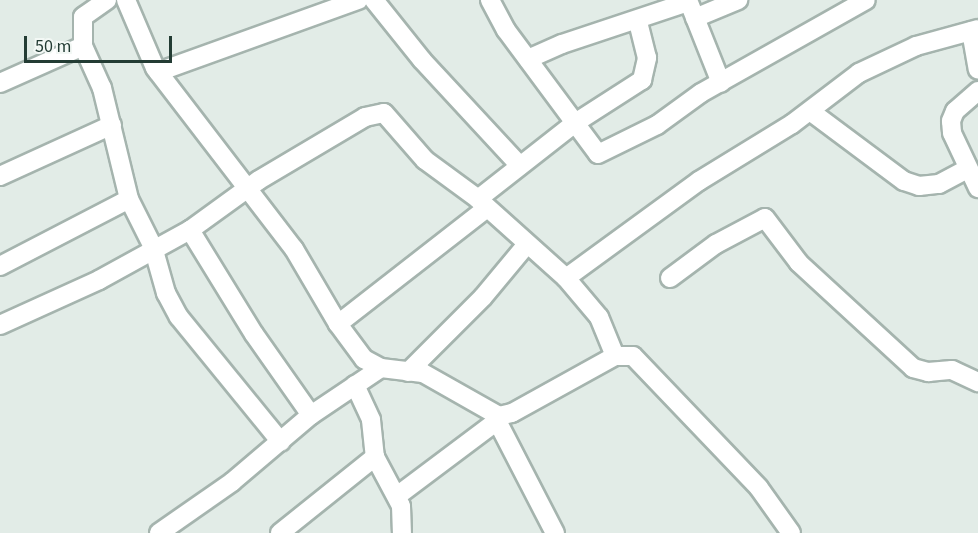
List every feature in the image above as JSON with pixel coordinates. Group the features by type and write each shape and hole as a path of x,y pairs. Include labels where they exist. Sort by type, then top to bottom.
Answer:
{"street":[{"path":"107,0 83,17 83,45 112,125 129,199 153,248 174,309 280,442"},
{"path":"126,0 147,56 294,249 338,324 364,359 381,368 428,375 496,418 555,533"},
{"path":"158,72 358,0"},
{"path":"374,0 422,60 520,166"},
{"path":"490,0 498,18 595,153 601,153 657,125 721,83 866,0"},
{"path":"528,59 561,44 638,21 691,7 738,0"},
{"path":"691,7 721,83"},
{"path":"338,324 482,204 520,166 575,123 642,80 647,58 638,21"},
{"path":"566,278 699,181 810,111 860,73 898,53 975,30 978,69"},
{"path":"0,83 83,45"},
{"path":"978,91 955,111 951,121 967,169 978,188"},
{"path":"810,111 904,181 919,186 939,184 967,169"},
{"path":"0,325 99,280 153,248 190,230 248,188 364,117 380,112 388,115 425,160 482,204 566,278 599,317 615,356"},
{"path":"0,176 112,125"},
{"path":"0,266 129,199"},
{"path":"670,278 716,244 765,218 799,263 913,368 928,372 952,370 978,382"},
{"path":"190,230 254,334 311,415"},
{"path":"408,372 483,297 527,244"},
{"path":"397,496 496,418 512,412 615,356 633,356 642,361 759,488 791,533"},
{"path":"159,533 232,482 311,415 381,368"},
{"path":"355,385 371,420 375,457 397,496 403,514 402,532"},
{"path":"280,533 375,457"}]}
